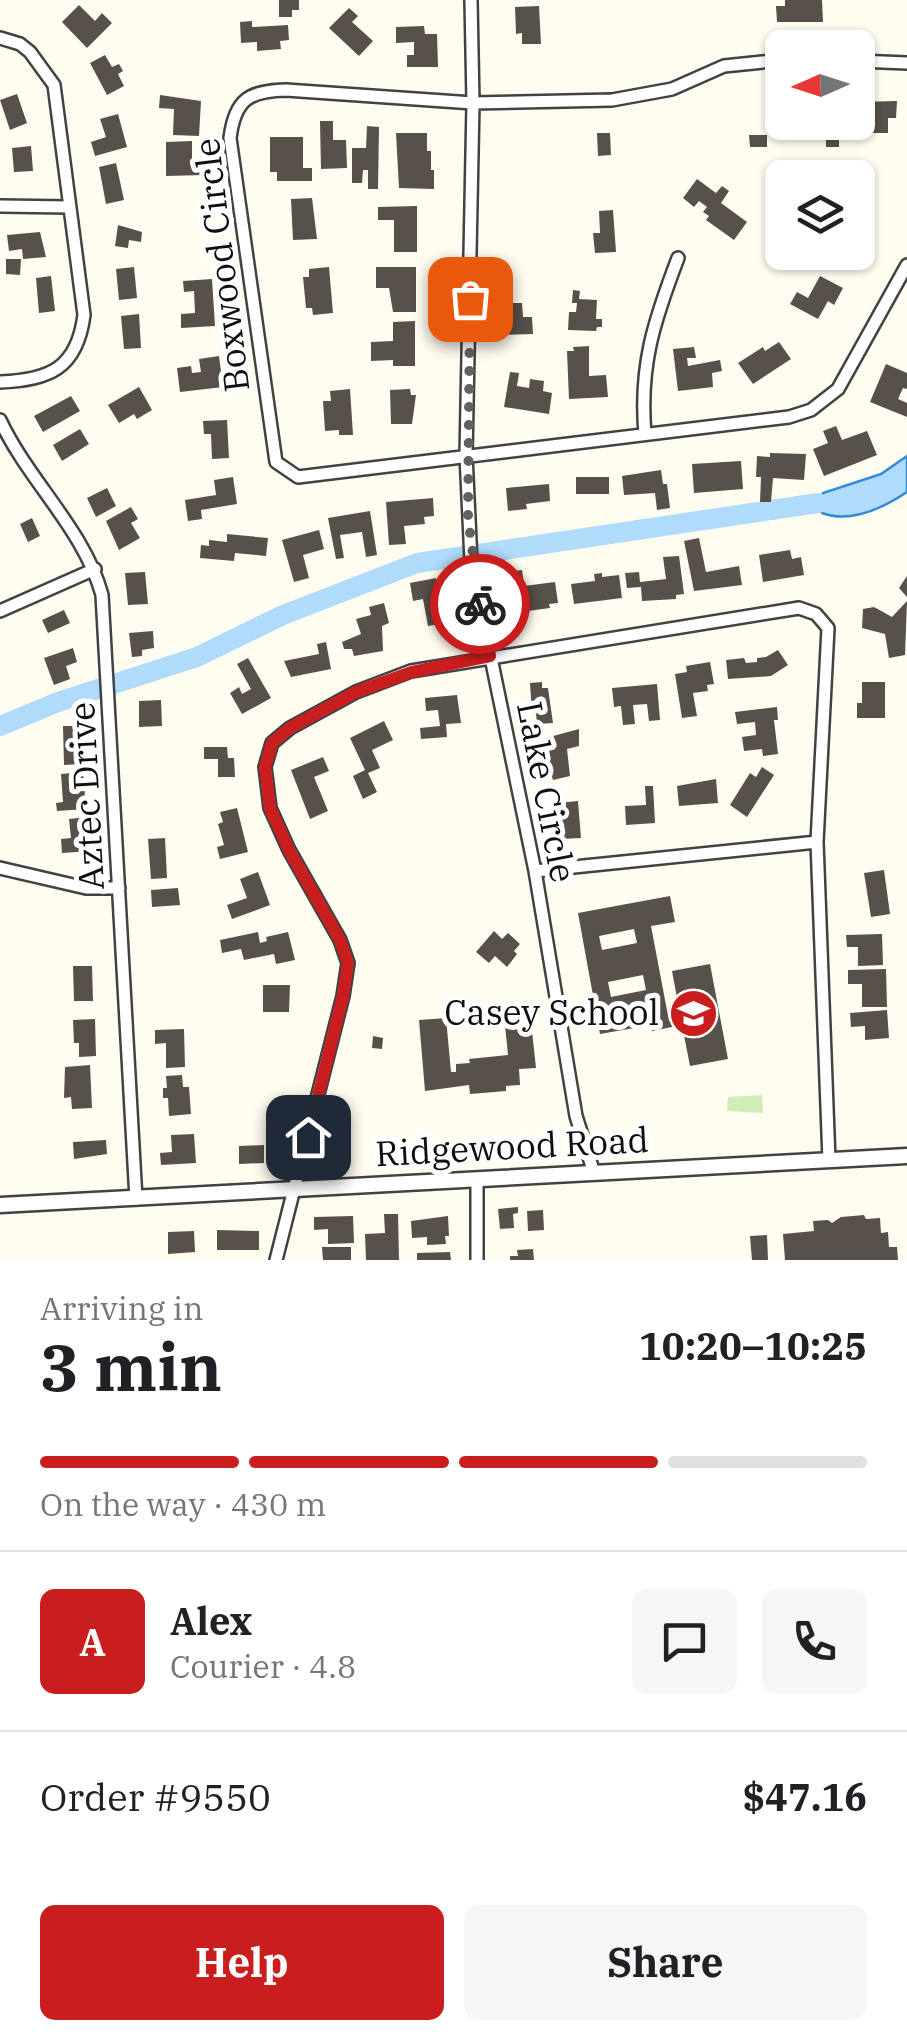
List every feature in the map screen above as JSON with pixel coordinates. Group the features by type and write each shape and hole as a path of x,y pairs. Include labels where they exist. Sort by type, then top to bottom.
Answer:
{"street":[{"name":"Lake Circle","path":"471,0 474,103 466,455 471,561 535,871 576,1116 594,1173"},
{"path":"0,38 20,44 30,52 54,85 84,315 73,353 47,376 0,382"},
{"name":"Boxwood Circle","path":"765,62 724,66 672,89 642,96 474,103 286,90 258,91 245,100 233,116 230,138 276,462 298,477 789,417 811,410 838,389 907,265"},
{"path":"875,62 907,63"},
{"path":"0,206 70,206"},
{"path":"645,434 644,368 652,328 678,258"},
{"name":"Aztec Drive","path":"0,420 95,569 102,595 136,1199"},
{"path":"0,611 95,569"},
{"path":"276,1260 348,963 340,940 270,808 265,767 272,743 290,728 356,692 412,672 490,656 799,608 816,614 828,628 817,842 829,1160"},
{"path":"535,871 817,842"},
{"path":"0,868 86,888 120,888"},
{"name":"Ridgewood Road","path":"0,1205 907,1156"},
{"path":"477,1260 478,1179"}],"green space":[{"path":"762,1095 763,1113 727,1111 728,1097"}],"water":[{"path":"907,456 907,492 877,509 855,515 822,513 818,503 823,493 881,474"}],"building":[{"path":"279,0 299,0 299,10 292,10 292,17 279,17"},
{"path":"785,0 822,0 823,22 777,22 776,6 785,6"},
{"path":"79,5 95,21 102,13 112,23 87,48 62,22"},
{"path":"539,6 541,44 522,44 522,33 516,34 515,7"},
{"path":"349,8 358,16 352,22 373,41 359,56 329,28"},
{"path":"252,21 252,27 288,25 289,40 280,41 281,49 257,51 257,42 241,43 240,22"},
{"path":"424,26 425,34 437,34 438,67 407,67 407,55 414,55 414,42 396,43 396,27"},
{"path":"105,55 112,67 119,64 123,71 118,74 124,86 107,95 90,63"},
{"path":"17,94 27,123 10,130 0,100"},
{"path":"160,95 201,101 199,136 173,135 174,109 159,108"},
{"path":"897,101 896,118 888,118 888,133 875,133 875,102"},
{"path":"118,114 127,147 95,156 91,142 106,137 100,119"},
{"path":"320,121 333,121 333,140 346,140 347,168 321,169"},
{"path":"367,126 379,127 378,189 368,189 368,170 363,170 362,183 352,183 352,148 366,148"},
{"path":"396,133 427,133 434,189 399,188"},
{"path":"597,133 610,133 611,155 598,156"},
{"path":"749,135 765,135 767,147 750,147"},
{"path":"270,137 303,137 303,168 312,168 312,181 277,181 277,172 270,172"},
{"path":"826,140 839,140 839,147 826,147"},
{"path":"192,141 192,161 204,161 204,175 166,176 166,142"},
{"path":"31,146 33,171 14,172 12,148"},
{"path":"116,163 124,200 106,204 99,167"},
{"path":"697,179 716,193 722,186 729,191 721,203 747,222 734,240 706,220 709,216 703,212 707,207 699,201 694,207 683,198"},
{"path":"312,198 317,239 293,240 291,199"},
{"path":"417,206 417,252 394,252 394,220 378,220 378,207"},
{"path":"613,210 616,252 595,253 593,233 600,233 599,211"},
{"path":"118,225 142,232 141,242 129,240 128,248 115,246"},
{"path":"40,232 46,257 23,259 22,249 9,251 7,235"},
{"path":"6,259 21,259 20,275 6,274"},
{"path":"134,267 137,298 119,300 116,269"},
{"path":"329,267 333,313 313,315 312,308 306,308 303,277 309,277 309,269"},
{"path":"376,267 416,267 416,312 393,312 389,288 376,288"},
{"path":"51,276 55,311 39,313 36,278"},
{"path":"820,276 843,288 834,305 828,301 818,319 790,304 797,292 808,298"},
{"path":"212,279 215,326 181,328 181,314 195,313 194,291 184,292 183,281"},
{"path":"573,290 580,291 579,299 597,300 596,319 602,319 602,327 596,331 568,330 569,312 576,312"},
{"path":"500,303 522,303 523,317 532,317 533,334 501,335"},
{"path":"139,314 141,348 124,349 121,316"},
{"path":"415,321 415,366 393,366 393,360 371,361 371,342 393,341 393,322"},
{"path":"779,342 791,359 753,384 738,363"},
{"path":"589,346 589,376 606,375 608,397 569,399 567,351"},
{"path":"694,347 696,358 687,358 688,366 720,360 722,371 712,373 713,387 678,391 673,349"},
{"path":"219,356 223,387 180,392 177,368 191,366 192,373 201,372 199,359"},
{"path":"886,364 907,373 907,389 903,388 898,399 907,403 907,417 870,402"},
{"path":"510,372 519,373 517,386 529,388 530,379 544,381 543,391 552,393 549,414 504,407"},
{"path":"139,387 152,410 119,423 108,405"},
{"path":"350,389 353,435 325,431 323,401 331,401 330,391"},
{"path":"410,389 411,395 416,395 412,424 391,424 390,390"},
{"path":"71,396 80,411 43,432 34,416"},
{"path":"227,420 229,458 212,459 211,434 204,434 203,421"},
{"path":"836,426 842,440 867,431 877,455 824,476 813,449 828,443 823,431"},
{"path":"80,429 89,444 62,461 53,445"},
{"path":"770,453 806,454 804,480 773,478 771,502 760,502 757,456 770,457"},
{"path":"741,461 743,489 694,493 692,464"},
{"path":"661,470 670,508 657,510 655,493 624,495 622,476"},
{"path":"233,477 237,504 201,510 202,519 188,521 185,500 216,495 214,480"},
{"path":"576,477 609,477 609,494 576,494"},
{"path":"549,484 550,501 508,511 506,488"},
{"path":"107,488 116,506 96,517 87,498"},
{"path":"433,498 434,516 424,517 425,524 404,526 406,544 389,545 386,502"},
{"path":"131,507 138,519 131,523 140,538 119,550 106,521"},
{"path":"370,511 377,555 366,557 362,532 340,535 344,558 336,559 328,518"},
{"path":"32,518 40,536 28,542 20,524"},
{"path":"319,530 324,549 303,555 309,578 294,582 282,540"},
{"path":"227,534 268,538 266,556 235,553 234,561 200,558 201,545 209,546 209,540 227,542"},
{"path":"699,538 706,572 739,566 742,585 694,591 684,541"},
{"path":"790,550 792,559 801,557 804,575 763,582 759,555"},
{"path":"679,556 684,594 676,595 676,599 642,601 641,587 627,588 625,573 639,572 640,582 666,579 663,557"},
{"path":"522,570 524,586 555,582 558,603 549,604 550,608 520,612 517,589 510,590 507,572"},
{"path":"145,572 148,604 128,605 125,573"},
{"path":"602,573 602,577 619,575 622,598 574,604 571,584 595,581 594,574"},
{"path":"907,576 907,597 899,588"},
{"path":"436,578 445,623 428,626 423,599 413,601 410,583"},
{"path":"907,601 905,655 889,658 885,634 862,628 863,609 874,607 892,617"},
{"path":"384,603 389,623 382,626 383,651 354,656 352,649 344,649 342,642 361,634 356,619 371,615 369,607"},
{"path":"64,610 70,623 48,633 42,620"},
{"path":"153,631 154,648 132,657 129,633"},
{"path":"326,642 331,669 291,677 284,661 319,654 317,644"},
{"path":"73,648 77,662 66,666 70,679 54,685 44,658"},
{"path":"778,650 788,665 771,676 728,679 726,660 744,658 746,663 757,662 757,658"},
{"path":"248,658 271,698 242,714 230,693 239,687 242,694 251,689 237,664"},
{"path":"710,662 714,684 707,685 708,691 693,693 697,716 682,718 675,674 687,672 686,666"},
{"path":"542,682 542,688 548,688 553,723 537,724 536,713 532,714 530,683"},
{"path":"862,682 885,682 885,718 857,718"},
{"path":"657,684 660,720 649,721 647,704 633,705 635,724 623,725 621,706 614,707 612,688"},
{"path":"457,695 461,723 446,724 447,737 421,739 420,728 440,726 438,710 426,711 425,698"},
{"path":"161,700 162,726 139,727 139,701"},
{"path":"777,707 778,720 774,720 778,754 763,756 762,749 744,751 742,737 756,735 755,722 737,724 735,712"},
{"path":"384,721 393,740 372,750 380,768 368,773 377,792 363,799 353,776 365,770 350,738"},
{"path":"63,726 79,726 80,764 64,765"},
{"path":"579,729 579,746 567,749 570,776 553,780 542,739"},
{"path":"204,747 227,747 228,758 234,758 235,777 218,777 218,759 204,759"},
{"path":"323,757 329,771 314,777 328,811 310,819 291,770"},
{"path":"762,767 774,775 747,817 730,805 750,773 756,777"},
{"path":"83,772 86,809 57,811 56,803 63,802 61,774"},
{"path":"716,779 718,803 679,806 677,786"},
{"path":"645,786 653,786 655,823 626,825 625,806 646,805"},
{"path":"578,801 581,838 560,839 558,803"},
{"path":"237,808 248,852 220,859 217,847 224,845 218,824 223,822 220,812"},
{"path":"87,817 90,851 62,853 61,839 71,838 69,819"},
{"path":"165,838 167,878 151,879 148,839"},
{"path":"884,870 890,914 871,917 864,873"},
{"path":"258,872 270,905 232,919 227,905 247,898 240,879"},
{"path":"178,888 180,905 152,907 151,890"},
{"path":"670,896 675,922 651,926 669,1021 681,1019 672,971 710,964 728,1059 690,1066 682,1025 652,1031 651,1025 600,1034 578,913","holes":["634,929 637,943 602,950 599,936","643,975 646,990 611,997 608,982"]},
{"path":"494,931 502,939 508,933 520,944 507,967 495,956 489,963 476,952"},
{"path":"258,932 260,943 267,941 266,937 288,932 295,960 276,964 274,954 244,960 241,949 222,953 220,940"},
{"path":"882,934 883,965 858,966 858,947 847,947 846,935"},
{"path":"73,966 92,966 93,1001 74,1001"},
{"path":"886,969 887,1007 862,1007 862,984 848,984 848,970"},
{"path":"263,985 290,985 289,1012 263,1012"},
{"path":"887,1010 889,1038 865,1040 865,1026 851,1027 850,1013"},
{"path":"530,1012 536,1068 519,1069 520,1085 506,1086 506,1091 470,1094 469,1085 425,1091 419,1020 446,1018 451,1072 456,1072 456,1064 470,1063 469,1059 508,1055 505,1025 510,1025 509,1014"},
{"path":"95,1019 96,1056 79,1057 73,1020"},
{"path":"184,1029 185,1067 166,1068 166,1043 155,1044 155,1030"},
{"path":"373,1036 383,1038 382,1049 372,1048"},
{"path":"90,1065 92,1108 72,1109 71,1097 64,1098 65,1067"},
{"path":"182,1075 183,1087 189,1087 191,1114 169,1116 168,1098 163,1098 166,1076"},
{"path":"194,1134 196,1163 161,1165 160,1153 172,1152 171,1135"},
{"path":"106,1140 107,1154 74,1159 73,1142"},
{"path":"264,1145 264,1163 239,1164 239,1146"},
{"path":"518,1207 518,1213 513,1214 514,1228 500,1229 498,1209"},
{"path":"543,1210 544,1230 528,1231 527,1211"},
{"path":"384,1214 398,1214 399,1260 366,1260 365,1234 385,1233"},
{"path":"864,1215 866,1219 880,1218 881,1233 888,1232 889,1247 897,1247 898,1260 785,1260 783,1234 814,1231 813,1221 832,1223 841,1217"},
{"path":"353,1216 354,1243 328,1244 328,1229 314,1230 314,1217"},
{"path":"448,1216 446,1244 427,1245 427,1237 412,1238 411,1221"},
{"path":"217,1230 259,1231 259,1250 217,1250"},
{"path":"194,1231 195,1252 168,1254 168,1232"},
{"path":"767,1235 768,1260 752,1260 750,1236"},
{"path":"322,1247 351,1247 351,1260 323,1260"},
{"path":"533,1249 534,1260 510,1260 510,1256 518,1256 517,1250"},
{"path":"450,1252 451,1260 417,1260 417,1253"}],"waterway":[{"path":"0,726 58,702 197,657 283,615 417,563 818,503"}],"way so far":[{"path":"470,299 468,518 480,604"}],"place":[{"name":"Casey School","path":"694,1013"}],"route":[{"path":"308,1137 348,963 340,940 270,808 265,767 272,743 290,728 356,692 412,672 490,656 480,604"}]}
